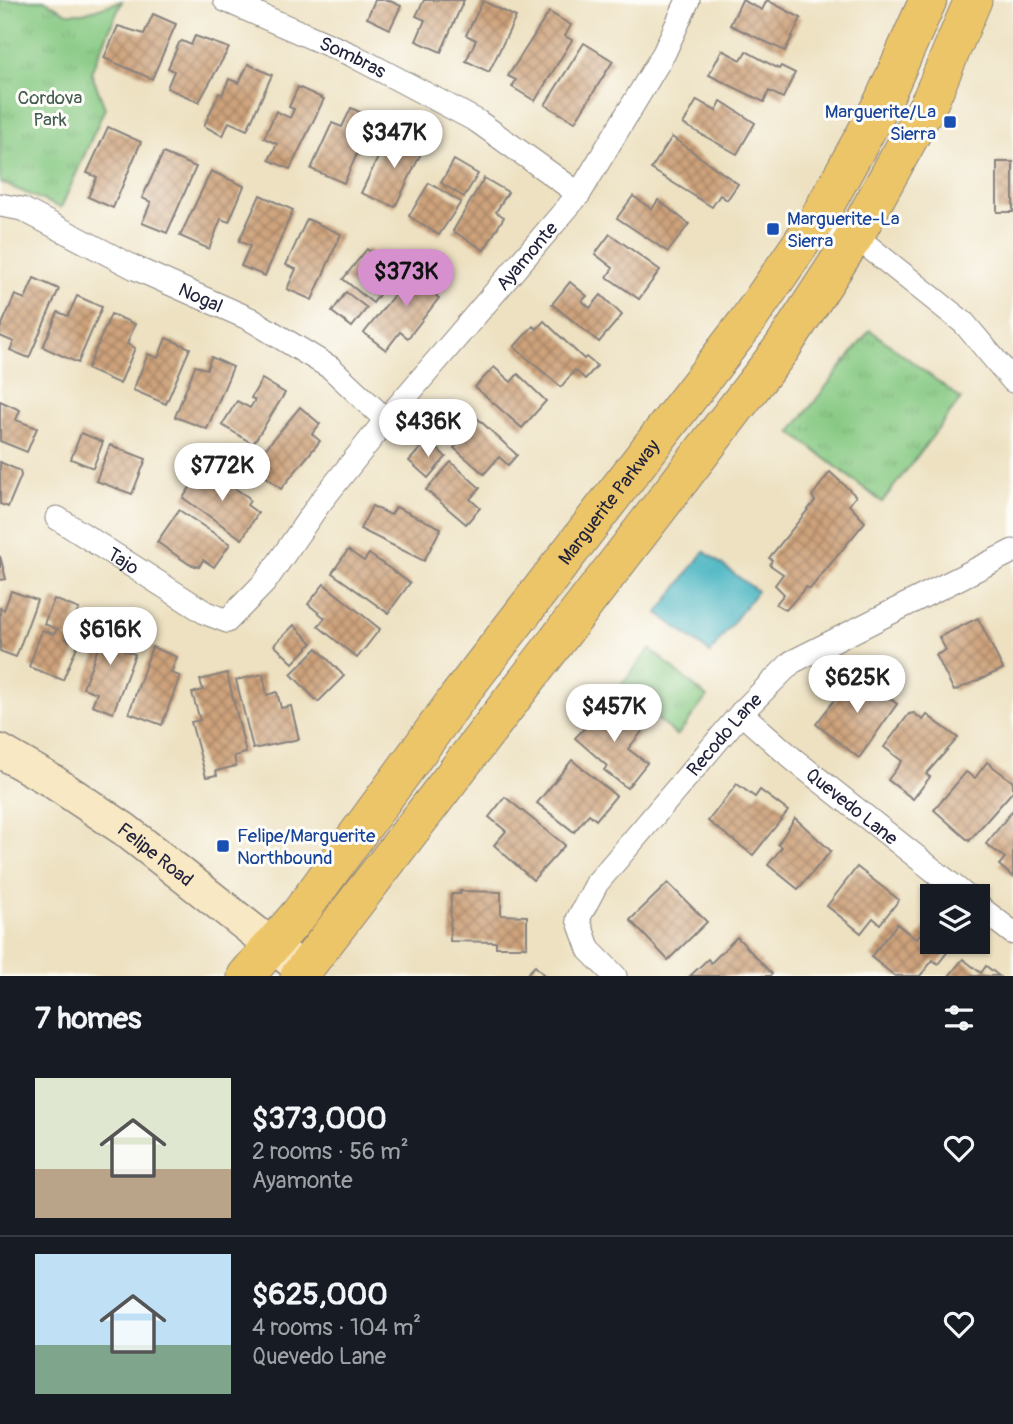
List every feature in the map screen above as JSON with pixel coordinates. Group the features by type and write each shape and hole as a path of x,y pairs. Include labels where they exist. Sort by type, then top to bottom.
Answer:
{"main road":[{"name":"Marguerite Parkway","path":"246,976 300,913 467,686 746,323 819,217 883,101 928,0"},
{"path":"305,974 782,348 855,236 931,99 973,0"},
{"name":"Felipe Road","path":"0,751 52,781 124,829 305,974"}],"street":[{"name":"Sombras","path":"225,0 352,55 477,121 579,194"},
{"name":"Ayamonte","path":"227,621 265,583 319,504 386,420 579,194 664,53 688,0"},
{"name":"Nogal","path":"0,205 22,209 135,268 250,319 331,368 386,420"},
{"path":"819,217 855,236 964,323 1013,381"},
{"name":"Tajo","path":"57,518 206,613 227,621"},
{"name":"Recodo Lane","path":"615,976 589,950 578,919 597,883 741,713 792,662 1013,551"},
{"name":"Quevedo Lane","path":"741,713 793,759 951,884"},
{"path":"990,915 1013,933"}],"green space":[{"name":"Cordova Park","path":"0,0 44,0 67,13 83,13 122,1 91,72 105,108 61,208 0,182"},
{"path":"870,330 961,399 882,502 791,432"},
{"path":"650,649 707,697 677,736 620,687"}],"water":[{"path":"704,551 757,591 710,653 658,613"}],"building":[{"path":"375,0 388,0 401,6 390,29 367,18"},
{"path":"424,0 464,0 441,52 416,41 425,20 416,16"},
{"path":"742,0 762,10 767,0 801,18 785,51 730,25"},
{"path":"483,1 516,17 489,72 466,61 476,40 466,35"},
{"path":"549,12 571,25 565,36 572,40 535,101 512,87 516,80 508,76"},
{"path":"153,14 176,24 152,79 104,58 118,26 144,34"},
{"path":"195,36 229,48 199,102 167,88 174,71 168,68 179,43 182,41 191,45"},
{"path":"584,43 613,61 575,122 545,105"},
{"path":"722,50 741,60 746,51 779,69 781,66 795,73 783,98 769,91 764,102 709,75"},
{"path":"248,64 272,75 247,130 229,122 223,136 204,126 219,93 222,95 229,79 239,83"},
{"path":"298,87 324,99 290,169 269,160 277,144 264,138 276,111 290,118 294,109 289,107"},
{"path":"697,100 716,111 721,101 755,123 737,154 683,124"},
{"path":"351,108 373,118 344,183 311,169 332,123 342,127"},
{"path":"108,127 141,142 113,208 88,197 97,177 87,173"},
{"path":"401,131 426,143 395,207 361,193 383,147 392,151"},
{"path":"672,137 738,184 727,200 720,195 712,207 651,169"},
{"path":"163,153 196,167 167,233 142,223 151,202 142,198"},
{"path":"454,160 478,174 464,197 441,183"},
{"path":"997,162 1013,162 1013,212 997,212"},
{"path":"211,171 244,186 229,222 221,219 209,249 180,236"},
{"path":"484,178 508,192 496,212 504,217 484,250 453,231"},
{"path":"429,183 461,202 439,235 409,216"},
{"path":"260,195 293,210 265,276 241,266 250,246 239,241"},
{"path":"633,196 652,209 658,200 689,224 668,252 617,218"},
{"path":"307,219 341,234 312,300 287,289 296,269 286,265"},
{"path":"610,234 660,270 639,299 607,277 613,268 595,254"},
{"path":"367,249 395,272 373,303 343,279"},
{"path":"432,267 445,277 438,287 441,289 436,296 439,298 408,338 400,332 386,350 364,333 409,276 419,284"},
{"path":"34,278 59,289 29,358 10,350 14,342 0,336 0,329 15,295 25,299"},
{"path":"570,282 587,296 582,301 590,308 601,295 622,315 599,342 552,304"},
{"path":"346,292 367,308 352,327 332,312"},
{"path":"77,296 102,307 78,363 43,347 58,312 68,316"},
{"path":"111,314 135,324 127,344 135,348 120,384 87,369"},
{"path":"544,321 584,359 586,357 597,366 585,379 575,370 561,387 514,347 533,326 537,329"},
{"path":"166,338 190,348 166,404 133,390 148,354 158,358"},
{"path":"211,357 233,367 207,429 175,417 195,366 207,369"},
{"path":"494,367 511,382 518,374 546,401 522,428 475,387"},
{"path":"262,379 285,393 253,444 222,425 237,401 250,408 255,400 251,398"},
{"path":"0,401 20,410 16,420 37,428 27,452 0,441"},
{"path":"463,405 517,455 508,465 499,457 484,474 454,448 462,440 445,425"},
{"path":"300,407 320,424 312,434 320,441 281,489 252,465"},
{"path":"81,433 103,442 93,468 71,459"},
{"path":"428,440 446,457 428,478 409,461"},
{"path":"110,445 146,459 132,494 96,481"},
{"path":"0,462 20,471 21,476 8,507 0,504"},
{"path":"451,462 480,488 470,499 480,508 466,524 426,490"},
{"path":"203,468 248,497 250,501 247,505 258,513 242,539 183,498"},
{"path":"830,472 856,496 849,505 865,522 810,589 806,587 786,610 776,604 784,594 775,585 783,574 770,565 772,560 769,558 815,501 812,496"},
{"path":"372,506 391,515 396,507 441,528 424,561 360,529"},
{"path":"179,510 230,544 214,567 203,560 199,567 189,564 157,542"},
{"path":"348,550 364,561 369,554 410,583 388,613 332,573"},
{"path":"0,556 6,579 0,580"},
{"path":"324,584 380,629 357,658 318,626 325,618 308,604"},
{"path":"11,591 37,600 16,657 0,651 0,608 4,610"},
{"path":"54,599 79,609 66,639 78,644 63,680 29,667 42,630 54,634 57,629 44,624"},
{"path":"978,618 1003,669 954,691 936,655 946,650 939,637"},
{"path":"108,621 131,630 124,650 135,654 113,713 92,705 97,693 83,688"},
{"path":"294,625 312,643 293,663 274,645"},
{"path":"152,647 177,657 171,673 180,676 162,725 129,713"},
{"path":"317,648 344,676 318,702 291,674"},
{"path":"856,672 897,704 859,758 816,724"},
{"path":"227,673 246,753 234,756 236,766 216,771 217,775 206,777 191,722 200,720 192,693 203,690 200,680"},
{"path":"263,674 267,695 277,692 281,708 291,706 299,739 253,749 236,680"},
{"path":"607,704 643,730 628,749 647,763 627,788 604,770 607,766 575,738"},
{"path":"914,713 923,720 927,715 958,738 926,774 930,777 913,799 888,780 902,761 884,747 909,714"},
{"path":"572,760 616,796 596,820 589,814 574,832 537,803"},
{"path":"987,762 1013,782 1013,791 969,841 934,810 966,772 975,778"},
{"path":"737,784 755,797 760,790 788,811 753,855 708,821"},
{"path":"505,797 565,845 533,880 494,845 506,831 489,817"},
{"path":"1013,810 1013,877 999,865 1005,858 986,844"},
{"path":"795,818 831,851 798,889 768,865 782,847 778,844"},
{"path":"857,867 899,900 880,924 873,918 861,933 827,906"},
{"path":"668,883 707,922 668,960 630,920"},
{"path":"460,891 501,892 501,915 527,916 527,947 496,947 496,942 450,941 451,894 460,894"},
{"path":"897,924 916,939 920,934 920,954 946,954 938,964 933,960 920,976 895,976 871,957"},
{"path":"737,937 772,974 770,976 690,976 708,959 711,963"},
{"path":"963,959 981,973 986,966 999,976 949,976"},
{"path":"535,966 545,976 525,976"}],"place":[{"name":"Marguerite/La Sierra","path":"950,122"},
{"name":"Marguerite-La Sierra","path":"773,229"},
{"name":"Felipe/Marguerite Northbound","path":"223,846"}]}
